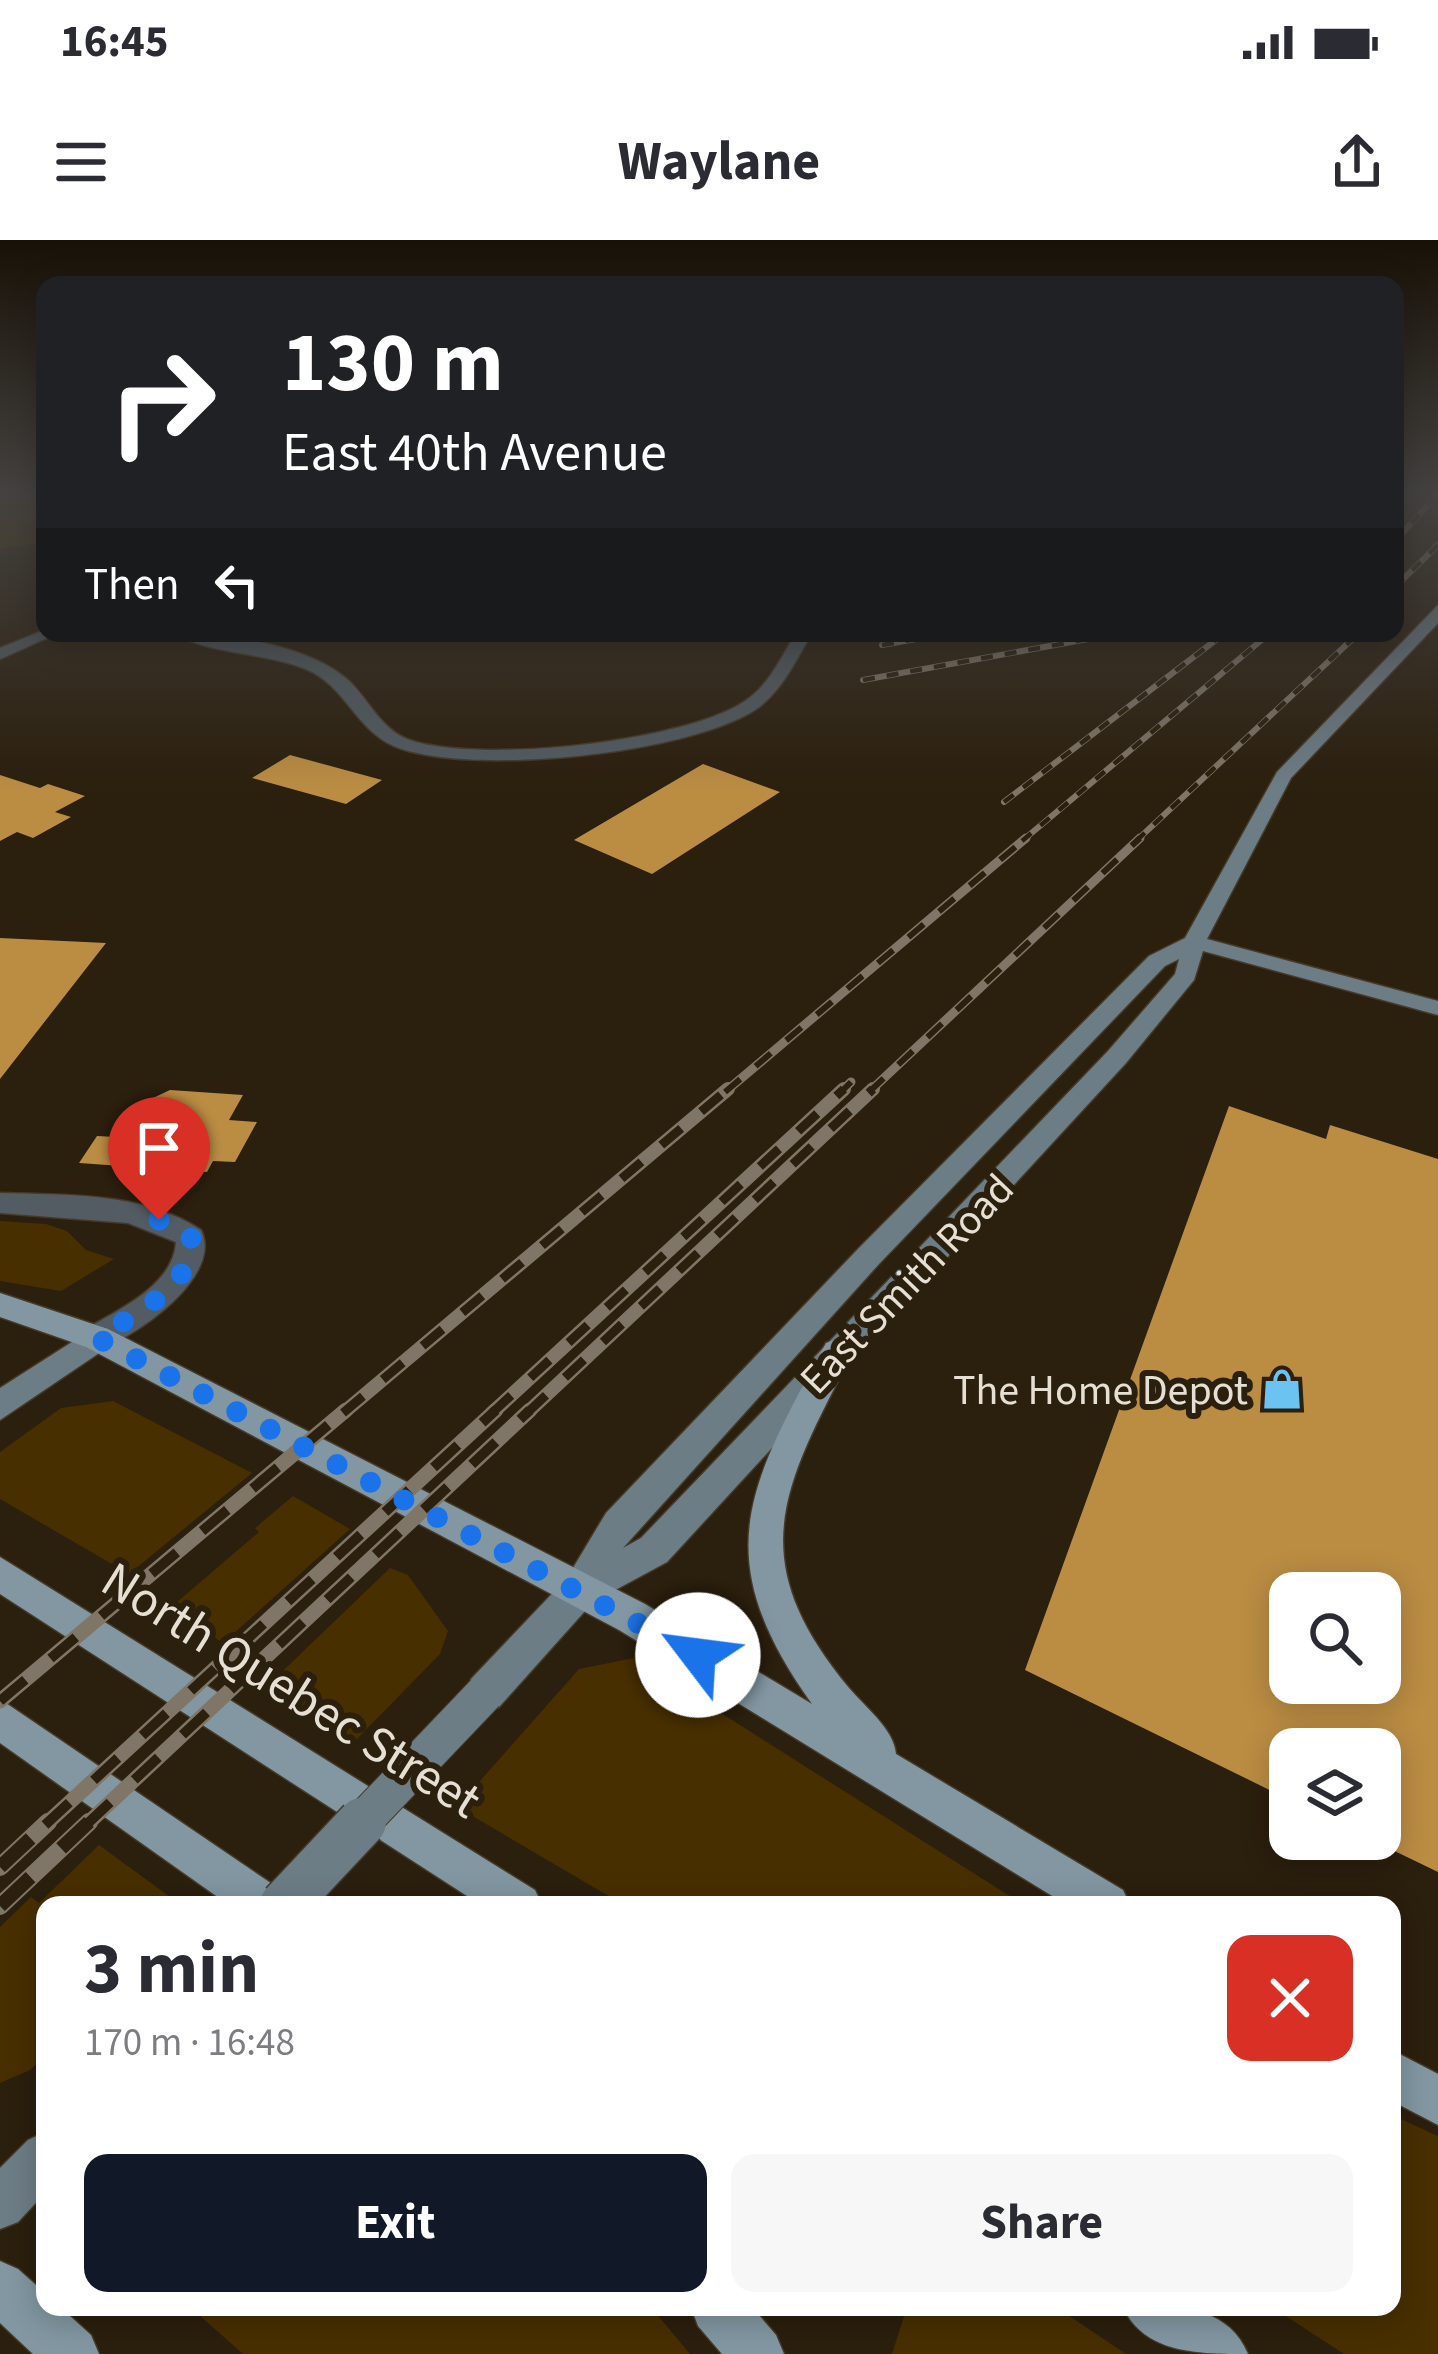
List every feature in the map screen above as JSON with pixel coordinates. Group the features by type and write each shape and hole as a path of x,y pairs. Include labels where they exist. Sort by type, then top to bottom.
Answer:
{"main road":[{"path":"0,1305 97,1338 580,1590 758,1690 1093,1896"},
{"path":"837,1352 775,1478 766,1509 770,1579 796,1648 817,1682 906,1780"},
{"name":"North Quebec Street","path":"0,1574 506,1896"},
{"path":"0,1719 253,1896"},
{"path":"1401,2079 1438,2101"},
{"path":"0,2288 72,2354"},
{"path":"725,2316 757,2354"},
{"path":"1163,2316 1221,2354"}],"street":[{"name":"East Smith Road","path":"580,1590 654,1550 1117,1058 1186,975 1193,942 1283,776 1436,616"},
{"path":"0,654 36,639"},
{"path":"215,642 326,672 350,691 366,719 382,733 442,754 508,758 693,728 746,708 772,683 799,642"},
{"name":"East Smith Road","path":"292,1896 580,1590 618,1524 836,1290 1157,961 1193,942"},
{"path":"1193,942 1438,1008"},
{"path":"0,1203 90,1210 178,1226 191,1238 189,1264 152,1301 0,1406"},
{"path":"0,2204 36,2166"}],"shaded area":[{"path":"0,1221 46,1224 67,1231 86,1250 114,1259 61,1291 0,1281"},
{"path":"113,1401 252,1473 129,1574 0,1499 0,1452 61,1408"},
{"path":"293,1496 350,1529 223,1643 170,1608 259,1532 255,1528"},
{"path":"390,1568 408,1575 448,1631 440,1654 352,1744 264,1689"},
{"path":"634,1658 1010,1896 609,1896 457,1807 579,1669"},
{"path":"99,1845 169,1896 46,1896"},
{"path":"31,1897 36,1901 36,2064 0,2083 0,1927"},
{"path":"1401,2119 1438,2136 1438,2354 1344,2354 1286,2316 1401,2316"},
{"path":"200,2316 658,2316 690,2354 243,2354"},
{"path":"904,2316 1069,2316 1126,2354 892,2354"}],"building":[{"path":"290,755 382,780 346,804 252,778"},
{"path":"703,764 780,792 652,874 574,840"},
{"path":"0,775 85,796 55,812 71,817 33,838 17,832 0,841"},
{"path":"0,938 106,943 0,1079"},
{"path":"170,1090 243,1095 229,1120 257,1122 235,1162 213,1161 207,1172 79,1163 97,1136 115,1137 134,1107"},
{"name":"The Home Depot","path":"1229,1106 1326,1139 1330,1125 1438,1159 1438,1872 1401,1854 1401,1728 1269,1728 1269,1790 1025,1670"}],"railway":[{"path":"882,645 899,642"},
{"path":"863,680 1072,642"},
{"path":"1004,802 1213,642"},
{"path":"1022,841 1259,642"},
{"path":"1136,841 1349,642"},
{"path":"725,1092 1026,838"},
{"path":"869,1092 1140,838"},
{"path":"844,1089 851,1082"},
{"path":"343,1413 728,1089"},
{"path":"492,1413 844,1089"},
{"path":"841,1092 844,1089"},
{"path":"527,1413 873,1089"},
{"path":"0,1701 346,1410"},
{"path":"45,1825 496,1410"},
{"path":"86,1825 530,1410"},
{"path":"0,1867 48,1822"},
{"path":"0,1906 89,1822"}],"place":[{"name":"The Home Depot","path":"1282,1389"}],"route":[{"path":"159,1220 178,1226 191,1238 189,1264 152,1301 97,1338 698,1655"}]}
